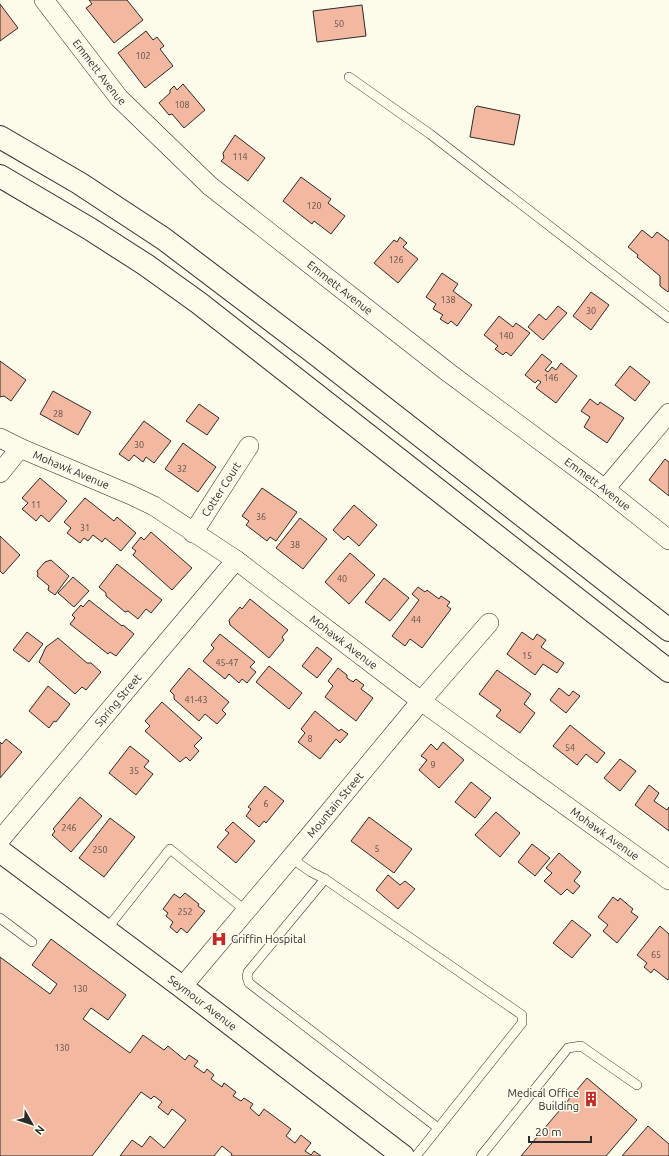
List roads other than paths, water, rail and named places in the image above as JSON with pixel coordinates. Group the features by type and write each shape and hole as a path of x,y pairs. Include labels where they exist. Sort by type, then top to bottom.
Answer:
{"main road":[{"path":"0,137 79,183 164,239 317,355 669,630"},
{"path":"0,176 90,229 140,261 200,303 669,671"},
{"name":"Seymour Avenue","path":"0,851 182,987 403,1156"}],"street":[{"name":"Emmett Avenue","path":"44,0 119,98 210,186 449,373 605,489 669,540"},
{"path":"605,489 669,413"},
{"name":"Mohawk Avenue","path":"0,438 154,506 236,560 421,701 669,880"},
{"name":"Cotter Court","path":"193,533 249,446"},
{"path":"0,473 20,448"},
{"name":"Spring Street","path":"0,840 236,560"},
{"name":"Mountain Street","path":"182,987 421,701 489,623"}],"lane":[{"path":"348,77 430,134 669,318"},
{"path":"106,930 170,849 246,911"},
{"path":"291,858 325,879 522,1015 522,1023 416,1156"},
{"path":"325,879 248,972 247,977 249,983 438,1128"},
{"path":"0,918 32,942"},
{"path":"480,1156 568,1048 581,1046 637,1085"}],"place":[{"name":"Griffin Hospital","path":"219,939"},
{"name":"Medical Office Building","path":"591,1099"}]}
